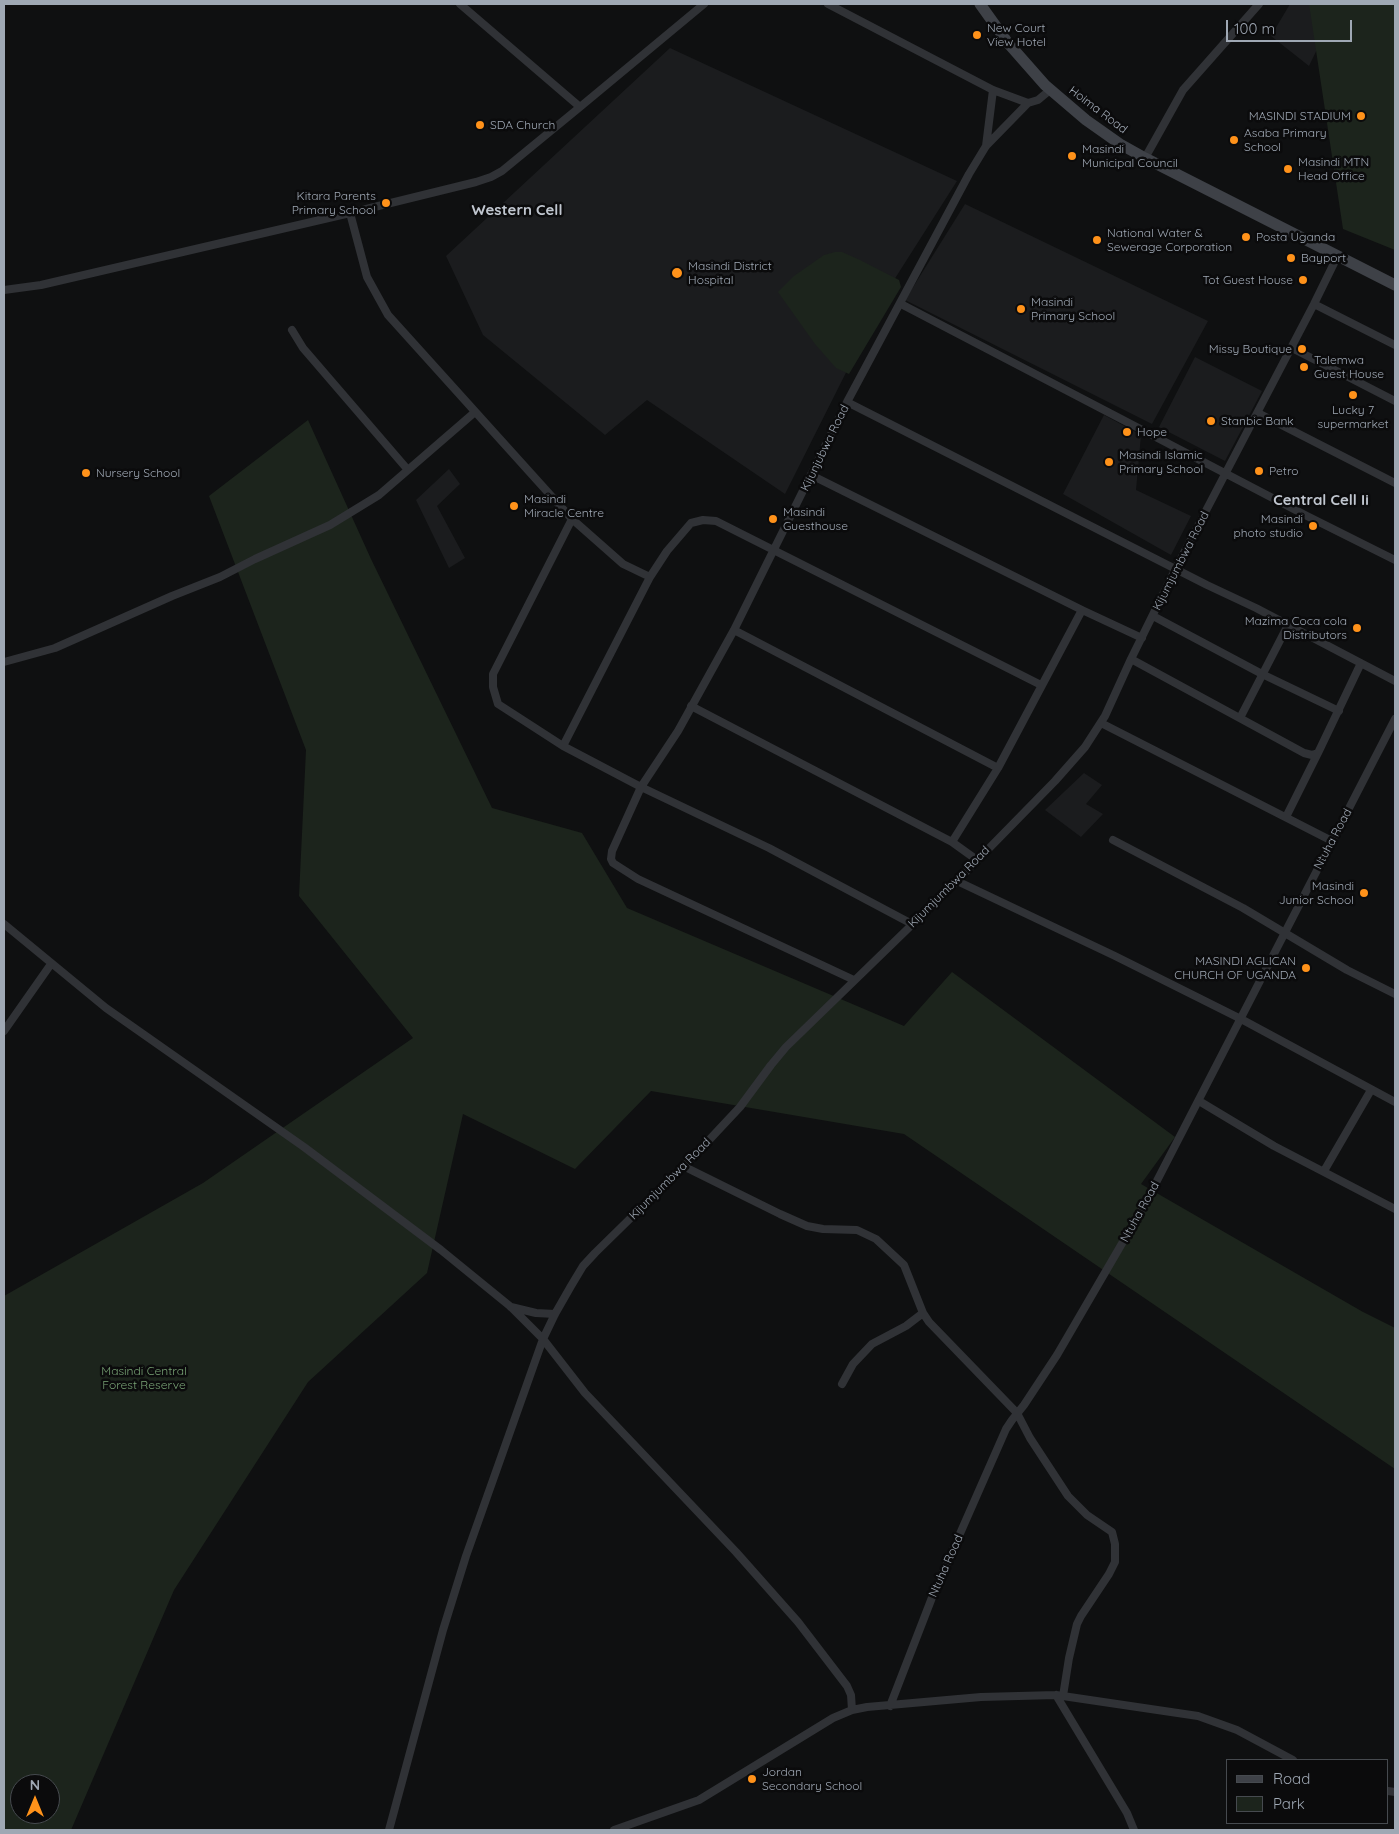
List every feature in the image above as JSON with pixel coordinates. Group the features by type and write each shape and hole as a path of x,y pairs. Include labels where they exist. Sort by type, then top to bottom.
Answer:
{"main road":[{"name":"Hoima Road","path":"980,4 1008,44 1050,90 1120,144 1395,285"}],"street":[{"path":"460,4 580,108"},
{"path":"4,290 41,285 350,213 490,178 502,171 580,108 704,4"},
{"path":"828,4 993,90 1028,103"},
{"path":"1145,158 1183,90 1259,4"},
{"path":"986,146 993,90"},
{"name":"Kijunjubwa Road","path":"854,980 638,879 614,864 611,856 612,851 641,787 692,706 734,630 847,402 969,174 986,146 1028,103 1038,100 1050,90"},
{"path":"350,213 367,277 388,315 572,519 623,564 650,577"},
{"name":"Kijumjumbwa Road","path":"389,1830 466,1556 543,1339 554,1314 583,1266 684,1166 740,1107 770,1065 786,1047 957,881 1055,781 1085,747 1105,716 1176,568 1292,348 1338,255"},
{"path":"901,304 1395,560"},
{"path":"1314,304 1395,345"},
{"path":"292,330 303,348 408,470"},
{"path":"1292,348 1395,401"},
{"path":"847,402 1395,681"},
{"path":"4,662 56,648 172,596 220,577 330,525 378,495 475,412"},
{"path":"1258,413 1395,483"},
{"path":"811,474 1082,610 1142,638"},
{"path":"572,519 493,674 493,687 498,704 563,746 641,787 769,848 912,924"},
{"path":"563,746 650,577 667,551 691,523 703,520 716,521 1041,685"},
{"path":"952,842 998,768 1082,610"},
{"path":"1153,616 1262,674 1339,711"},
{"path":"1240,718 1288,625"},
{"path":"734,630 998,768"},
{"path":"1131,659 1304,753 1312,755 1318,753"},
{"path":"1286,817 1361,663"},
{"path":"692,706 952,842 977,860"},
{"name":"Ntuha Road","path":"890,1706 932,1595 1001,1439 1048,1368 1146,1204 1395,719"},
{"path":"1101,722 1332,840"},
{"path":"1113,840 1243,908 1346,970 1395,994"},
{"path":"957,881 1115,956 1241,1019 1395,1102"},
{"path":"4,924 106,1008 304,1148 441,1250 511,1307 543,1339 585,1393 736,1552 798,1622 848,1686 852,1710"},
{"path":"4,1031 51,964"},
{"path":"1324,1171 1371,1090"},
{"path":"1199,1101 1274,1146 1395,1209"},
{"path":"684,1166 807,1226 823,1229 852,1229 867,1234 898,1258 904,1265 923,1313 929,1322 1017,1414 1030,1438 1068,1496 1087,1515 1111,1530 1115,1539 1116,1555 1112,1569 1077,1624 1059,1695 1127,1813 1134,1830"},
{"path":"511,1307 536,1313 554,1314"},
{"path":"842,1384 852,1364 872,1344 906,1326 923,1313"},
{"path":"614,1830 699,1800 809,1732 852,1710 890,1706 981,1697 1059,1695 1198,1716 1237,1730 1290,1759"}],"shaded area":[{"path":"1290,4 1339,4 1309,66 1271,36"},
{"name":"Masindi District Hospital","path":"670,48 957,181 887,291 785,494 647,400 605,435 483,335 446,256"},
{"path":"965,204 1208,321 1152,424 905,300"},
{"path":"1195,357 1262,391 1225,461 1159,427"},
{"name":"Masindi Islamic Primary School","path":"1104,415 1141,435 1136,490 1191,516 1171,555 1063,494"},
{"path":"449,469 460,484 437,506 465,558 449,568 416,500"},
{"path":"1084,773 1102,785 1086,804 1103,814 1081,837 1045,810"}],"green space":[{"name":"MASINDI STADIUM","path":"1309,4 1395,4 1395,250 1343,229"},
{"path":"842,252 899,280 901,287 849,374 836,368 815,344 778,292 794,276 824,255"},
{"name":"Masindi Central Forest Reserve","path":"308,420 371,559 492,808 582,833 627,908 904,1026 952,972 1175,1137 1141,1184 1363,1312 1395,1328 1395,1469 904,1134 651,1091 575,1169 463,1114 427,1273 308,1382 174,1590 71,1830 4,1830 4,1296 203,1183 413,1038 299,896 306,750 209,496"}],"place":[{"name":"New Court View Hotel","path":"977,35"},
{"name":"MASINDI STADIUM","path":"1361,116"},
{"name":"SDA Church","path":"480,125"},
{"name":"Asaba Primary School","path":"1234,140"},
{"name":"Masindi Municipal Council","path":"1072,156"},
{"name":"Masindi MTN Head Office","path":"1288,169"},
{"name":"Kitara Parents Primary School","path":"386,203"},
{"name":"Posta Uganda","path":"1246,237"},
{"name":"National Water & Sewerage Corporation","path":"1097,240"},
{"name":"Bayport","path":"1291,258"},
{"name":"Masindi District Hospital","path":"677,273"},
{"name":"Tot Guest House","path":"1303,280"},
{"name":"Masindi Primary School","path":"1021,309"},
{"name":"Missy Boutique","path":"1302,349"},
{"name":"Talemwa Guest House","path":"1304,367"},
{"name":"Lucky 7 supermarket","path":"1353,395"},
{"name":"Stanbic Bank","path":"1211,421"},
{"name":"Hope","path":"1127,432"},
{"name":"Masindi Islamic Primary School","path":"1109,462"},
{"name":"Petro","path":"1259,471"},
{"name":"Nursery School","path":"86,473"},
{"name":"Masindi Miracle Centre","path":"514,506"},
{"name":"Masindi Guesthouse","path":"773,519"},
{"name":"Masindi photo studio","path":"1313,526"},
{"name":"Mazima Coca cola Distributors","path":"1357,628"},
{"name":"Masindi Junior School","path":"1364,893"},
{"name":"MASINDI AGLICAN CHURCH OF UGANDA","path":"1306,968"},
{"name":"Jordan Secondary School","path":"752,1779"}],"district":[{"name":"Western Cell","path":"517,210"},
{"name":"Central Cell Ii","path":"1321,500"}]}
